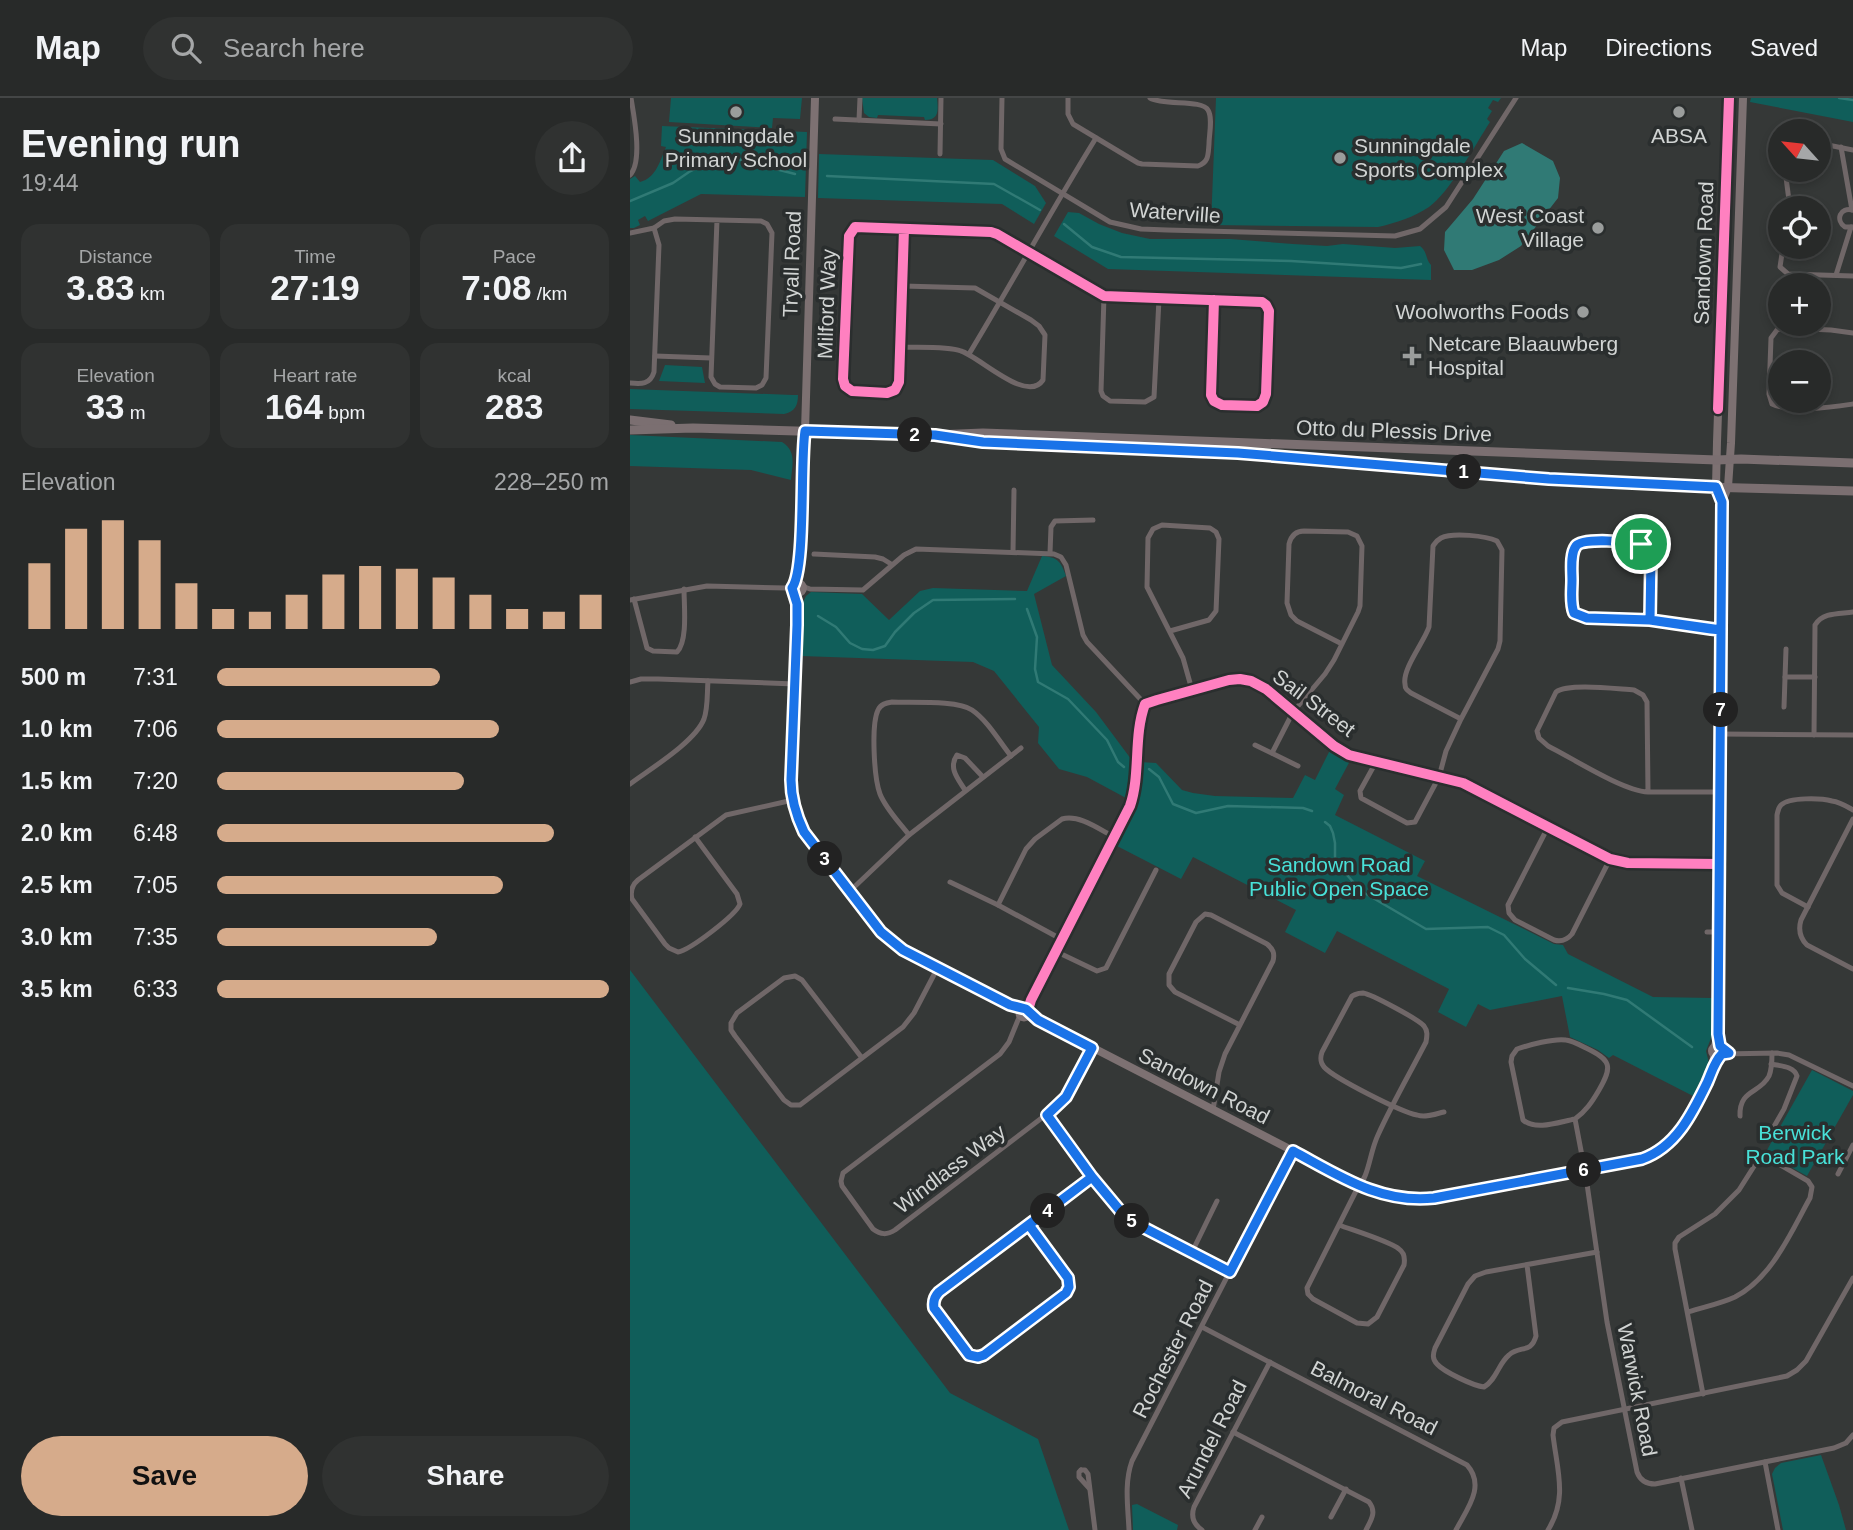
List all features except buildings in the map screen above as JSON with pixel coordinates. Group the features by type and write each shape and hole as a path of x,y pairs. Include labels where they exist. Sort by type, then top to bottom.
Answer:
{"main road":[{"path":"630,421 693,428"},
{"name":"Otto du Plessis Drive","path":"693,428 935,435 984,433 1853,463"},
{"path":"630,430 693,428"},
{"name":"Otto du Plessis Drive","path":"935,435 983,442 1238,453 1536,478 1853,491"}],"street":[{"path":"630,175 635,170 636,163 636,131 631,98"},
{"name":"Tryall Road","path":"805,431 815,98"},
{"path":"859,121 860,98"},
{"path":"940,154 941,98"},
{"name":"Waterville","path":"1002,98 1003,156 1110,222 1141,229 1395,236 1420,229 1446,207 1517,98"},
{"path":"1068,98 1069,119 1073,124 1140,164 1201,165 1206,162 1207,108 1184,101 1163,103 1150,98"},
{"name":"Sandown Road","path":"1722,502 1716,487 1729,98"},
{"name":"Sandown Road","path":"805,431 791,780 793,800 804,832 887,937 903,950 937,968 1360,1186 1387,1196 1424,1199 1642,1159 1669,1144 1679,1132 1720,1053 1718,932 1722,502 1728,487 1730,460 1743,98"},
{"path":"835,120 941,124"},
{"path":"969,354 1096,138"},
{"path":"1831,145 1853,150"},
{"path":"1836,275 1852,227 1843,226 1839,217 1843,211 1852,210 1841,147"},
{"path":"630,233 654,228 668,219 717,220 761,221 767,224 772,233 765,380 762,385 753,388 720,387 711,377 717,220"},
{"name":"Milford Way","path":"900,347 899,382 895,390 887,393 846,389 843,383 848,246 850,232 855,227 991,232 1104,296"},
{"path":"630,383 644,384 653,377 659,245 654,228"},
{"path":"902,285 975,288 1031,320 1042,330 1045,342 1042,382 1036,386 1020,386 969,354 956,349 900,347 902,285 904,229"},
{"path":"1780,259 1779,264 1784,272 1853,276"},
{"path":"1159,299 1154,397 1145,402 1110,401 1102,396 1104,296 1259,301 1266,305 1269,312 1265,399 1257,406 1222,405 1214,401 1211,395 1214,300"},
{"path":"1853,333 1795,328 1775,331 1771,338 1769,394 1772,404 1782,407 1825,408 1853,404"},
{"path":"655,356 711,358"},
{"path":"1013,552 1014,490"},
{"path":"1051,553 1053,522 1093,520"},
{"path":"1170,631 1207,621 1216,611 1219,539 1216,532 1210,528 1162,525 1153,529 1149,535 1147,587 1183,658 1192,690"},
{"path":"1272,753 1293,712 1325,674 1342,644 1359,609 1361,541 1348,532 1297,532 1289,544 1289,611 1297,621 1342,644"},
{"path":"1376,762 1360,791 1361,798 1408,824 1416,821 1439,777 1446,751 1461,719 1500,642 1502,550 1497,541 1479,537 1445,537 1433,546 1429,627 1404,682 1411,693 1461,719"},
{"path":"1650,620 1652,557 1649,548 1638,543 1593,541 1576,546 1573,556 1574,613 1587,618 1650,620 1721,630"},
{"path":"684,589 685,621 682,646 677,652 653,651 646,647 632,600 684,589 707,586 863,590 891,564 908,552 921,549 1051,553 1061,557 1066,565 1083,635 1145,704 1140,725 1132,801 1024,1013"},
{"path":"814,554 875,557 891,564"},
{"path":"1814,735 1814,628 1825,615 1853,612"},
{"path":"1784,707 1786,649"},
{"path":"1785,677 1815,677"},
{"path":"630,682 650,679 795,684"},
{"name":"Sail Street","path":"1145,704 1229,680 1245,680 1261,686 1343,752 1468,785 1610,859 1628,863 1719,864"},
{"path":"630,784 696,733 705,716 708,681"},
{"path":"1648,792 1647,702 1643,695 1634,690 1572,687 1558,690 1537,731 1539,738 1548,746 1638,791 1648,792 1720,792"},
{"path":"909,835 885,804 876,776 876,719 878,709 883,704 892,702 966,706 982,719 1011,756"},
{"path":"1720,734 1853,735"},
{"path":"1255,744 1298,766"},
{"path":"850,891 909,835 1021,748"},
{"path":"965,790 954,771 953,761 957,755 965,758 983,777"},
{"path":"1808,907 1782,893 1777,885 1779,809 1783,803 1793,799 1826,799 1853,810"},
{"path":"695,837 737,894 740,904 735,913 688,949 678,952 665,944 632,899 631,889 635,883 695,837 726,815 793,800"},
{"path":"998,905 1026,849 1062,819 1077,819 1114,836"},
{"path":"1853,819 1800,925 1800,934 1810,947 1853,969"},
{"path":"1548,827 1508,905 1508,913 1515,920 1554,940 1567,939 1610,859"},
{"path":"1055,951 1097,971 1106,968 1156,870"},
{"path":"950,882 1061,939"},
{"path":"1213,1110 1225,1054 1240,1025 1273,961 1274,953 1267,944 1205,914 1196,922 1171,969 1169,985 1175,992 1240,1025"},
{"path":"1707,932 1718,932"},
{"path":"862,1058 802,980 795,976 784,978 737,1013 730,1023 735,1036 784,1100 791,1105 800,1105 862,1058 908,1022 937,968"},
{"path":"1339,1225 1390,1244 1404,1255 1404,1265 1377,1317 1368,1324 1357,1323 1313,1299 1308,1294 1308,1284 1356,1191 1365,1181 1377,1136 1393,1106 1426,1042 1427,1036 1426,1029 1417,1020 1371,996 1358,993 1349,999 1322,1052 1324,1067 1393,1106 1421,1116 1444,1112"},
{"name":"Windlass Way","path":"1024,1013 1000,1054 844,1171 842,1186 873,1229 884,1234 890,1233 1047,1115 1066,1097 1092,1048"},
{"path":"1567,1040 1598,1054 1607,1062 1606,1077 1590,1106 1575,1119 1537,1126 1523,1120 1511,1062 1517,1049 1567,1040"},
{"path":"1720,1053 1789,1055 1853,1086"},
{"path":"1740,1116 1744,1098 1769,1076 1772,1053"},
{"path":"1771,1064 1792,1069 1797,1076 1772,1130"},
{"path":"1047,1115 1092,1177 1127,1219 1230,1272"},
{"name":"Warwick Road","path":"1575,1119 1607,1322 1637,1472 1641,1479 1655,1484 1838,1447 1853,1435"},
{"path":"1838,1174 1853,1145"},
{"name":"Rochester Road","path":"1129,1530 1127,1487 1130,1468 1293,1151"},
{"path":"1688,1312 1734,1297 1751,1286 1767,1270 1810,1198 1812,1187 1808,1181 1770,1159 1761,1158 1739,1190 1715,1214 1679,1237 1675,1243 1703,1394"},
{"path":"1029,1225 1068,1278 1068,1290 984,1355 969,1355 934,1308 936,1295 1092,1177"},
{"path":"1192,1252 1217,1201"},
{"path":"1527,1265 1536,1336 1532,1345 1508,1355 1494,1378 1484,1387 1471,1384 1437,1364 1433,1351 1471,1280 1479,1274 1486,1272 1597,1252"},
{"path":"1548,1530 1556,1516 1560,1497 1553,1435 1555,1428 1562,1422 1781,1378 1797,1370 1809,1356 1853,1278"},
{"name":"Balmoral Road","path":"1202,1327 1467,1465 1475,1476 1476,1490 1457,1530"},
{"name":"Arundel Road","path":"1202,1530 1195,1524 1193,1510 1270,1362"},
{"path":"1233,1432 1367,1500 1372,1506 1373,1517 1366,1530"},
{"path":"1765,1462 1778,1530"},
{"path":"1681,1478 1692,1530"},
{"path":"1089,1488 1095,1530"},
{"path":"1331,1517 1346,1489"},
{"path":"1255,1530 1262,1517"}],"green space":[{"name":"Sunningdale Primary School","path":"671,98 802,98 800,119 773,118 772,128 669,122"},
{"path":"862,98 937,98 938,110 936,116 930,120 925,120 924,117 869,117 864,113"},
{"name":"Sunningdale Sports Complex","path":"1216,98 1501,98 1498,102 1493,100 1488,108 1492,111 1487,119 1490,122 1454,180 1437,200 1411,217 1378,227 1211,225"},
{"path":"1751,98 1853,98 1853,122 1750,102"},
{"path":"662,126 807,132 805,197 701,194 648,221 645,216 638,220 640,225 630,228 630,179 635,176 640,182 645,180 657,168 666,147 661,146"},
{"path":"819,154 993,160 1035,186 1046,203 1034,224 1002,204 818,198"},
{"path":"1068,212 1079,213 1122,233 1150,239 1230,239 1395,248 1420,246 1431,265 1431,280 1108,269 1054,236"},
{"path":"665,365 702,367 705,383 659,381"},
{"path":"630,389 798,395 798,399 793,410 784,414 630,409"},
{"path":"630,435 782,442 792,454 791,480 751,470 630,466"},
{"path":"1042,556 1058,561 1066,576 1034,594 1052,665 1096,712 1131,759 1126,798 1087,777 1059,769 1038,743 1039,727 994,671 973,662 801,656 803,602 811,592 862,594 889,620 920,591 933,588 1027,591"},
{"name":"Sandown Road Public Open Space","path":"1331,748 1351,759 1335,789 1344,795 1335,815 1425,861 1417,876 1554,944 1563,945 1568,954 1653,997 1712,998 1711,1038 1706,1051 1709,1063 1693,1096 1613,1055 1609,1058 1570,1037 1562,996 1490,1010 1478,1004 1466,1027 1438,1012 1449,989 1337,931 1325,953 1285,932 1296,910 1193,857 1181,879 1117,846 1138,802 1140,762 1156,763 1182,790 1193,793 1293,798 1305,775 1315,780"},
{"path":"630,970 950,1393 1038,1439 1069,1530 630,1530"},
{"name":"Berwick Road Park","path":"1812,1070 1853,1091 1853,1095 1807,1176 1767,1154 1767,1150"},
{"path":"1821,1455 1846,1530 1783,1530 1772,1474 1775,1468 1781,1463"},
{"path":"1137,1504 1178,1525 1177,1530 1133,1530 1132,1505"}],"shaded area":[{"path":"1522,143 1553,161 1560,178 1558,198 1521,246 1499,260 1472,270 1454,270 1444,250 1445,232 1473,199 1504,151"}],"waterway":[{"path":"1839,98 1853,100"},
{"path":"630,201 673,183 709,162 734,158 795,174"},
{"path":"827,176 994,184 1040,210"},
{"path":"1064,224 1092,247 1121,257 1291,261 1401,268 1421,264"},
{"path":"818,616 836,627 850,643 862,649 873,650 885,646 914,613 933,600 1015,599"},
{"path":"1027,609 1037,637 1035,669 1038,682 1068,699 1107,740 1118,762 1124,767"},
{"path":"1149,769 1159,777 1173,804 1196,813 1228,806 1303,808 1312,811"},
{"path":"1325,822 1333,833 1335,857 1340,867 1361,891 1426,929 1488,927 1504,935 1525,959 1556,985"},
{"path":"1568,988 1627,1000 1692,1047"}],"cycle path":[{"path":"1718,409 1729,98"},
{"path":"904,229 899,382 895,390 887,393 852,391 845,386 843,379 849,236 855,227 991,232 1104,296 1262,302 1269,311 1266,394 1263,402 1257,406 1222,405 1214,401 1211,395 1214,300"},
{"path":"1028,1010 1130,806 1139,729 1145,704 1229,680 1251,681 1266,689 1334,746 1349,755 1463,783 1610,859 1628,863 1719,864"}],"place":[{"name":"Sunningdale Primary School","path":"736,112"},
{"name":"ABSA","path":"1679,112"},
{"name":"Sunningdale Sports Complex","path":"1340,158"},
{"name":"West Coast Village","path":"1598,228"},
{"name":"Woolworths Foods","path":"1583,312"},
{"name":"Netcare Blaauwberg Hospital","path":"1412,356"}],"route":[{"path":"1641,544 1593,541 1576,546 1573,556 1574,613 1587,618 1650,620 1711,629 1721,630 1718,1034 1720,1046 1729,1053 1720,1055 1714,1063 1703,1090 1675,1139 1663,1149 1642,1159 1415,1200 1378,1194 1293,1151 1230,1272 1127,1219 1092,1177 1029,1225 1068,1278 1069,1287 1066,1293 984,1355 969,1355 934,1308 936,1295 1092,1177 1047,1115 1066,1097 1092,1048 1038,1020 1028,1010 1010,1005 895,944 876,926 800,824 791,790 797,625 797,604 792,588 798,572 800,549 805,431 935,435 983,442 1238,453 1549,479 1716,487 1722,502 1721,630 1650,620 1651,554 1649,548 1641,544"}]}
